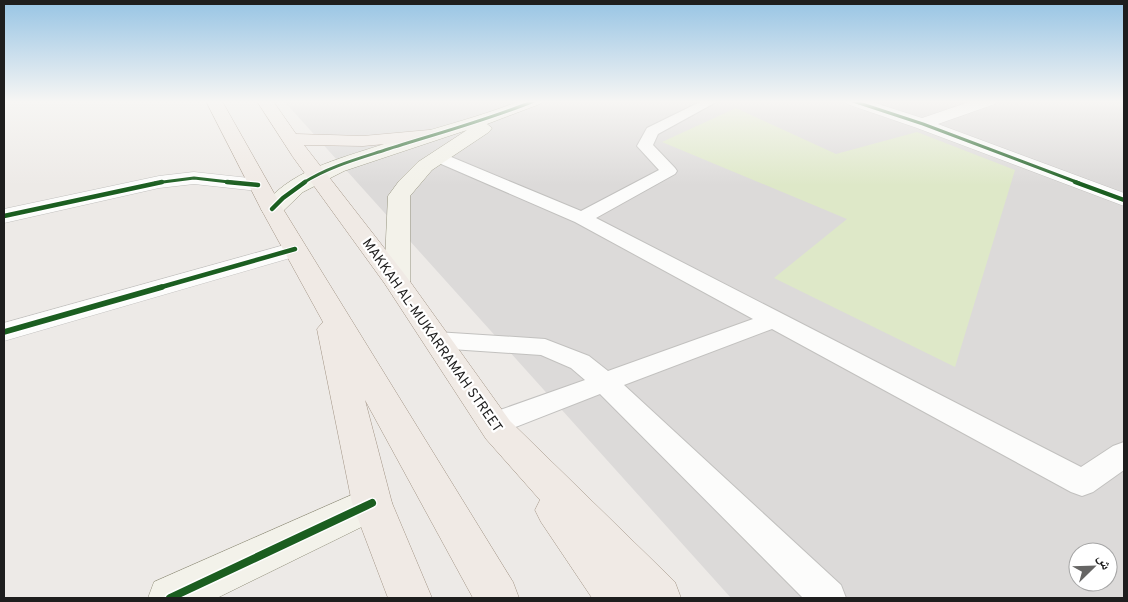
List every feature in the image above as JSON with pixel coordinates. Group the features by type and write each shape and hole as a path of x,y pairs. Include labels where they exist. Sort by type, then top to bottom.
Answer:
{"main road":[{"path":"229,129 272,209 497,598"},
{"name":"MAKKAH AL-MUKARRAMAH STREET","path":"285,129 397,282 495,427 659,598"},
{"path":"292,139 363,141 429,135"},
{"path":"326,303 372,503 410,598"},
{"path":"495,427 618,598"}],"street":[{"path":"272,209 290,190 317,174 357,158 449,129"},
{"path":"397,282 399,196 406,184 438,157 481,129"},
{"path":"936,129 1124,200"},
{"path":"4,216 159,182 194,178 258,184"},
{"path":"4,332 295,249"},
{"path":"170,598 372,503"}],"lane":[{"path":"582,218 670,171 645,146 652,131 656,129"},
{"path":"438,157 582,218 1082,483 1124,454"},
{"path":"495,427 604,382 773,320"},
{"path":"436,340 545,347 580,362 604,382 828,598"}],"shaded area":[{"path":"309,129 1124,129 1124,598 731,598"}],"green space":[{"path":"690,129 782,129 836,154 917,132 1015,170 955,367 774,278 847,219 662,142"}],"cycle path":[{"path":"272,209 295,188 322,172 454,129"},
{"path":"936,129 1124,200"},
{"path":"4,216 159,182 194,178 258,185"},
{"path":"4,332 295,249"},
{"path":"170,598 372,503"}]}
